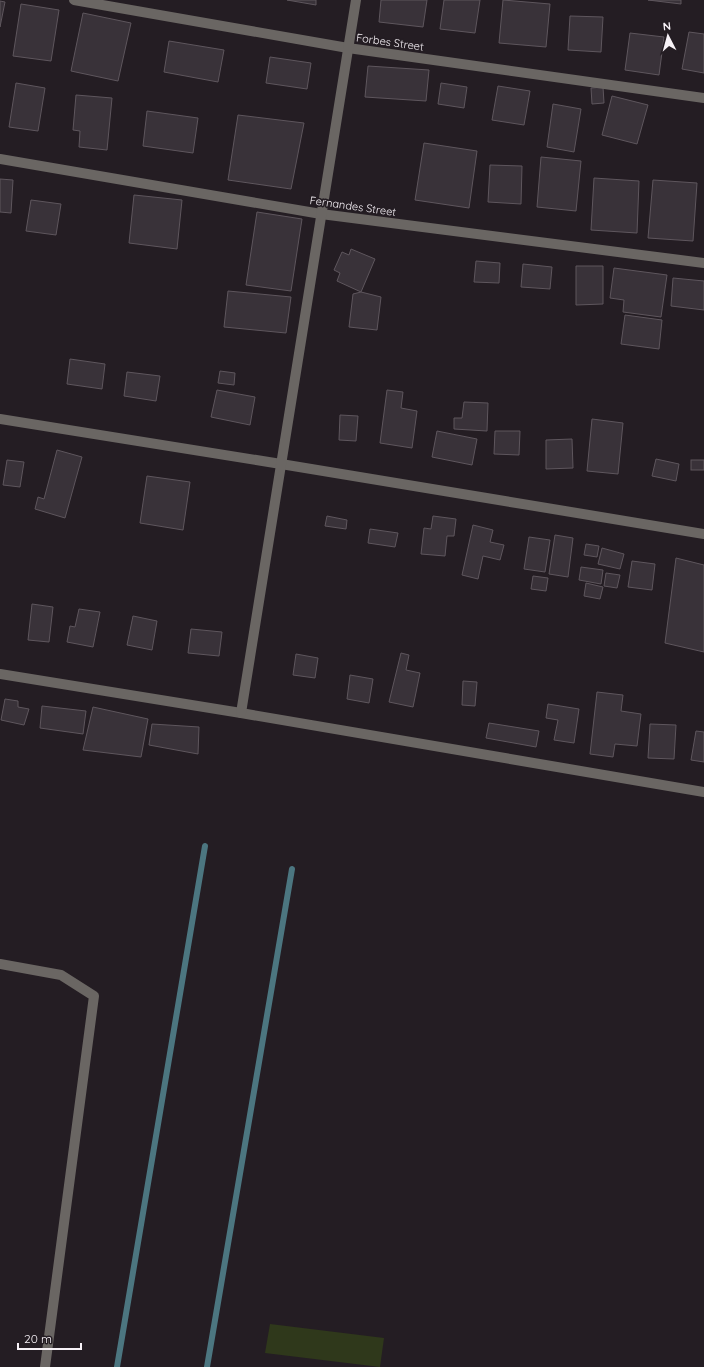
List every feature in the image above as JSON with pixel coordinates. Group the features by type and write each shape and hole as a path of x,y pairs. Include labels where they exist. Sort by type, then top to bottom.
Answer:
{"street":[{"name":"Forbes Street","path":"74,0 348,48 704,98"},
{"path":"241,713 356,0"},
{"name":"Fernandes Street","path":"0,159 321,214 704,264"},
{"path":"0,419 704,534"},
{"path":"0,674 241,713 704,792"},
{"path":"0,964 61,974 94,996 44,1367"}],"green space":[{"path":"270,1324 384,1338 380,1367 265,1353"}],"building":[{"path":"287,0 316,0 316,5"},
{"path":"381,0 427,0 423,27 379,22"},
{"path":"444,0 480,0 475,33 440,29"},
{"path":"503,0 550,4 546,47 499,43"},
{"path":"648,0 681,0 681,4"},
{"path":"0,1 5,2 0,27"},
{"path":"21,4 59,10 51,61 13,56"},
{"path":"83,13 131,23 118,81 71,71"},
{"path":"570,16 603,17 601,52 568,50"},
{"path":"689,32 704,34 704,73 682,69"},
{"path":"630,33 664,37 659,75 625,70"},
{"path":"169,41 224,50 218,82 164,72"},
{"path":"270,57 311,63 307,89 266,83"},
{"path":"368,66 429,70 426,101 365,97"},
{"path":"16,83 45,88 38,131 9,127"},
{"path":"441,83 467,87 464,108 438,104"},
{"path":"498,86 530,91 524,125 492,120"},
{"path":"603,87 604,103 592,104 591,88"},
{"path":"76,95 112,98 107,150 79,147 80,131 73,130"},
{"path":"612,96 648,105 637,144 602,135"},
{"path":"553,104 581,109 574,152 547,147"},
{"path":"147,111 198,118 193,153 143,146"},
{"path":"238,115 304,123 291,189 228,180"},
{"path":"424,143 477,151 469,208 415,200"},
{"path":"541,157 581,161 576,211 537,207"},
{"path":"490,165 522,166 521,204 488,202"},
{"path":"594,178 639,181 637,233 591,230"},
{"path":"0,179 13,180 11,213 0,212"},
{"path":"653,180 697,183 693,241 648,238"},
{"path":"134,195 182,200 177,249 129,243"},
{"path":"31,200 61,204 56,235 26,231"},
{"path":"257,212 302,219 291,291 246,285"},
{"path":"351,249 375,259 361,292 337,281 340,273 334,270 342,252 349,255"},
{"path":"476,261 500,263 499,283 474,282"},
{"path":"523,264 552,267 550,289 521,287"},
{"path":"576,266 603,266 603,304 576,305"},
{"path":"614,268 667,275 661,317 623,312 624,300 610,298"},
{"path":"673,278 704,281 704,310 671,306"},
{"path":"228,291 291,297 286,333 224,327"},
{"path":"361,292 381,297 377,330 349,327 353,294"},
{"path":"625,315 662,320 659,349 621,344"},
{"path":"70,359 105,364 102,389 67,384"},
{"path":"220,371 235,373 234,385 218,383"},
{"path":"127,372 160,376 156,401 124,396"},
{"path":"217,390 255,397 250,425 211,417"},
{"path":"387,390 403,392 401,408 417,411 412,448 380,443"},
{"path":"464,402 488,403 487,431 454,429 454,418 462,418"},
{"path":"340,415 358,416 356,441 339,440"},
{"path":"592,419 623,423 618,474 587,471"},
{"path":"437,431 477,439 472,465 432,457"},
{"path":"495,431 520,431 519,455 494,454"},
{"path":"572,439 573,468 546,469 546,440"},
{"path":"57,450 82,457 65,518 35,509 38,497 44,499"},
{"path":"656,459 679,464 676,481 652,476"},
{"path":"7,460 24,462 20,487 3,485"},
{"path":"691,460 704,460 704,470 691,470"},
{"path":"147,476 190,482 183,530 140,523"},
{"path":"327,516 347,520 346,529 325,526"},
{"path":"433,516 456,519 454,536 447,536 445,556 421,554 424,528 431,529"},
{"path":"473,525 493,530 490,542 504,545 500,560 483,556 478,579 462,575"},
{"path":"370,529 398,533 395,547 368,543"},
{"path":"555,535 573,538 568,577 549,574"},
{"path":"529,537 550,540 545,572 524,569"},
{"path":"586,544 599,546 597,557 584,555"},
{"path":"602,548 624,554 620,569 598,564"},
{"path":"676,558 704,565 704,652 665,643"},
{"path":"632,561 655,564 652,590 628,587"},
{"path":"581,567 603,570 601,584 579,580"},
{"path":"606,573 620,575 617,588 604,586"},
{"path":"533,576 548,578 546,591 531,589"},
{"path":"586,583 603,587 600,599 584,596"},
{"path":"32,604 53,607 49,642 28,640"},
{"path":"79,609 100,612 93,647 67,642 70,626 75,627"},
{"path":"133,616 157,621 152,650 127,645"},
{"path":"191,629 222,632 219,656 188,653"},
{"path":"401,653 409,655 406,670 420,673 413,707 389,702"},
{"path":"296,654 318,658 315,678 293,675"},
{"path":"350,675 373,679 369,703 347,699"},
{"path":"463,681 477,682 475,706 462,705"},
{"path":"597,692 623,695 621,711 641,714 637,746 615,744 613,757 590,754"},
{"path":"5,699 18,701 18,707 29,709 24,725 1,720"},
{"path":"548,704 579,709 574,743 554,740 558,720 546,718"},
{"path":"42,706 86,711 83,734 40,728"},
{"path":"93,707 148,719 141,757 83,750"},
{"path":"489,723 539,731 536,747 486,738"},
{"path":"152,724 199,727 198,754 149,745"},
{"path":"650,724 676,725 674,759 648,758"},
{"path":"696,731 704,732 704,762 691,760"}],"waterway":[{"path":"117,1367 205,846"},
{"path":"207,1367 292,869"}]}
